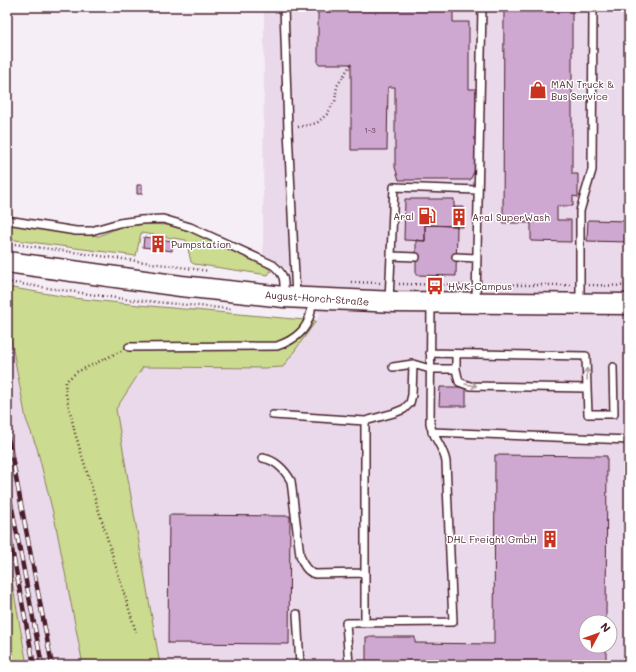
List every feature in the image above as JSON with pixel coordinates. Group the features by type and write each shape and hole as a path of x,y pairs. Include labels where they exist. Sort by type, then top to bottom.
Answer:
{"main road":[{"name":"August-Horch-Straße","path":"7,262 181,286 297,298 389,293 431,303 476,294 580,294 629,304"}],"lane":[{"path":"284,7 288,130 297,298"},
{"path":"476,294 482,7"},
{"path":"580,294 580,211 592,170 594,7"},
{"path":"389,293 394,187 478,190"},
{"path":"7,220 76,231 91,231 119,223 163,219 190,227 273,265 281,271 297,298 310,315 304,329 291,341 277,346 129,348"},
{"path":"391,256 416,256"},
{"path":"456,257 476,258"},
{"path":"349,665 346,623 453,622 446,462 444,452 432,432 430,423 431,303"},
{"path":"430,353 586,356 588,414 614,414 613,367"},
{"path":"456,354 458,382 470,386 587,388"},
{"path":"393,367 413,364 430,369 456,369"},
{"path":"273,415 365,421 394,413 410,403 412,395 413,364"},
{"path":"365,421 365,622"},
{"path":"432,432 629,440"},
{"path":"263,458 274,462 285,472 291,481 300,555 303,564 308,570 315,574 365,573"},
{"path":"297,614 300,665"}],"path":[{"path":"288,130 317,123 327,114 335,101 337,86 351,64"},
{"path":"7,243 211,271"},
{"path":"350,282 389,293 580,294 629,286"},
{"path":"129,348 77,372 66,382 65,390 75,434 136,632"}],"shaded area":[{"path":"264,7 629,7 629,665 160,665 116,409 143,367 265,368 305,336 321,313 288,309 288,270 263,254"},
{"path":"7,318 26,419 37,448 55,521 83,665 27,665 7,554"}],"green space":[{"path":"7,224 50,231 99,236 120,227 147,224 169,225 193,232 262,263 271,271 268,275 194,264 191,262 186,240 141,233 136,256 7,239"},
{"path":"7,287 73,298 316,321 283,367 143,367 116,409 160,665 83,665 55,521 37,448 26,419 7,318"},
{"path":"7,554 27,665 7,665"}],"building":[{"path":"318,7 453,7 453,22 469,22 469,89 476,89 476,168 470,180 399,180 395,167 395,87 388,87 387,150 351,150 351,64 318,64"},
{"name":"MAN Truck & Bus Service","path":"504,7 572,7 572,174 578,174 578,197 573,196 573,206 557,206 557,220 571,220 571,242 531,241 531,223 503,223"},
{"path":"137,185 142,185 142,194 137,194"},
{"path":"405,199 454,199 454,226 425,225 425,241 404,240"},
{"name":"Aral SuperWash","path":"454,207 464,207 463,227 454,226"},
{"path":"588,220 629,221 629,242 587,241"},
{"path":"425,225 457,226 456,276 416,275 416,240 425,241"},
{"name":"Pumpstation","path":"144,237 173,241 172,251 143,247"},
{"path":"440,387 466,387 466,406 439,406"},
{"name":"DHL Freight GmbH","path":"495,455 607,456 606,614 578,614 578,654 606,654 606,665 366,665 366,637 415,637 415,643 494,644"},
{"path":"169,515 290,516 289,644 168,643"}],"railway":[{"path":"7,431 52,665"},
{"path":"7,482 42,665"},
{"path":"7,523 34,665"}],"place":[{"name":"MAN Truck & Bus Service","path":"538,90"},
{"name":"Aral","path":"427,216"},
{"name":"Aral SuperWash","path":"459,217"},
{"name":"Pumpstation","path":"158,244"},
{"name":"HWK-Campus","path":"435,286"},
{"name":"DHL Freight GmbH","path":"550,539"}]}
